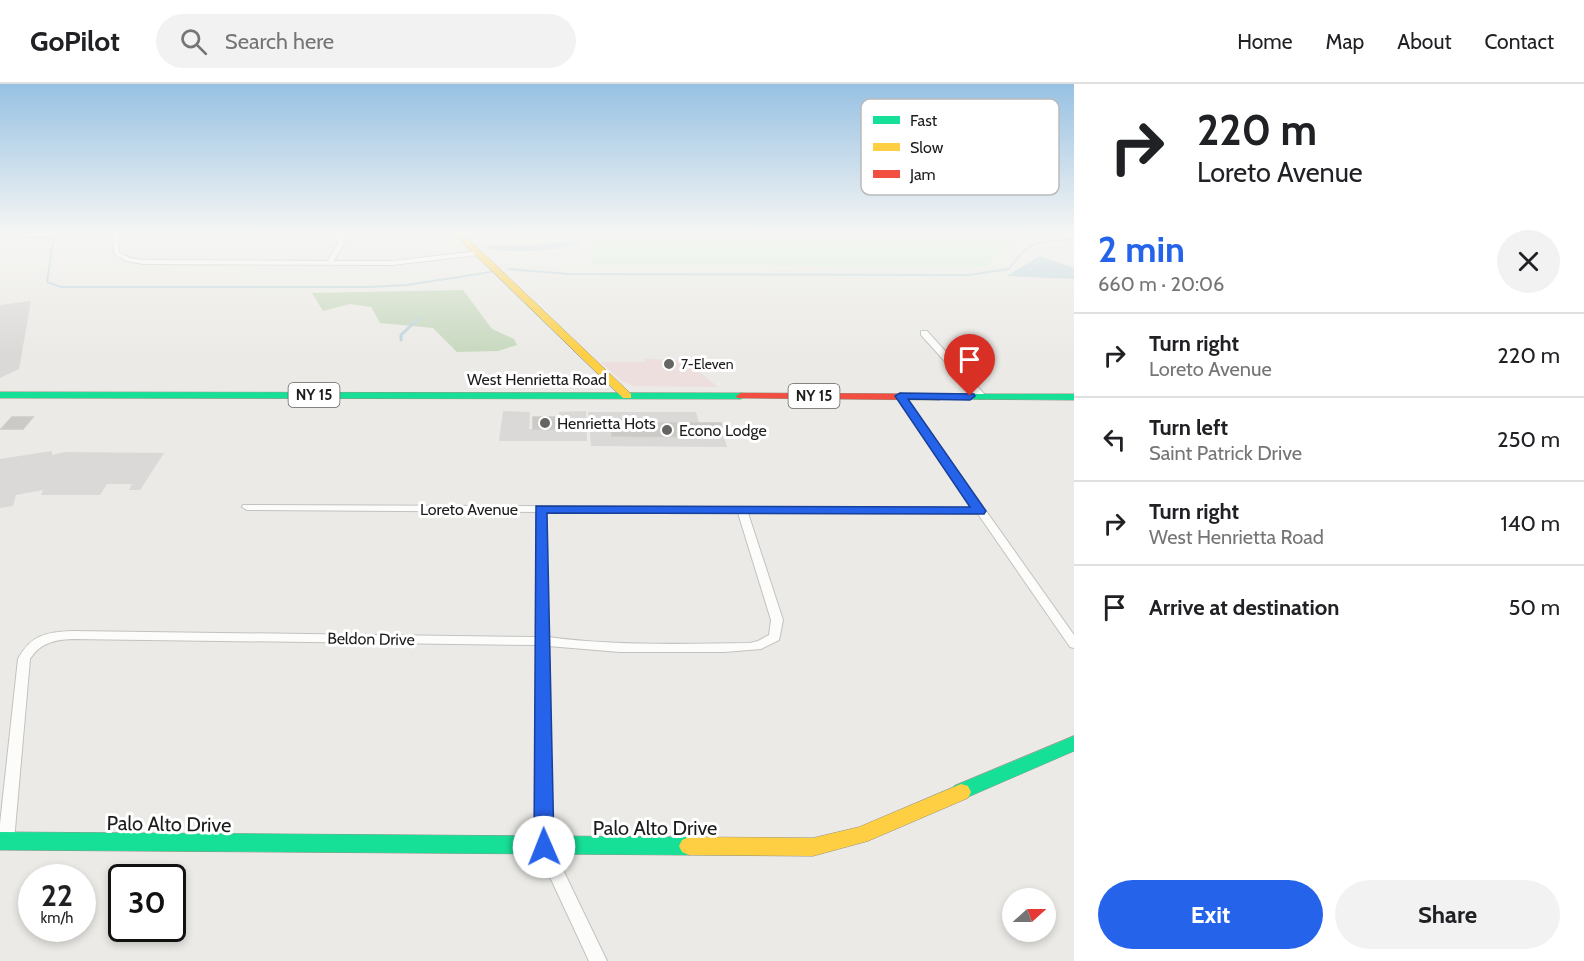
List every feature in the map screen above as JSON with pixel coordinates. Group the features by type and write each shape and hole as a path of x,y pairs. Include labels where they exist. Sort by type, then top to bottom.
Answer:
{"street":[{"path":"500,273 627,396"},
{"path":"924,333 981,397"},
{"name":"West Henrietta Road","path":"0,395 1074,397"},
{"path":"900,396 1074,644"},
{"name":"Loreto Avenue","path":"247,507 979,511"},
{"path":"541,509 544,847 598,961"},
{"name":"Beldon Drive","path":"3,841 24,659 28,650 43,639 72,635 542,641 571,646 750,647 771,641 777,633 777,620 742,509"},
{"name":"Palo Alto Drive","path":"3,841 791,848 836,843 861,835 1074,743"}],"shaded area":[{"path":"31,301 19,369 0,378 0,305"},
{"path":"645,359 690,360 693,367 718,387 635,386 622,381 601,362 645,362"},
{"path":"503,411 530,412 529,429 556,429 561,428 559,412 586,411 587,441 499,441"},
{"path":"588,412 696,412 699,423 611,423 612,436 724,437 727,447 591,446"},
{"path":"52,451 52,455 65,452 164,453 140,490 129,490 132,484 107,484 100,495 41,495 43,490 16,495 13,506 0,508 0,459"}],"green space":[{"path":"463,290 492,329 514,339 517,345 498,351 457,352 433,328 380,323 371,307 350,304 323,311 312,293"}],"water":[{"path":"1012,273 1074,273 1074,279 1007,276"}],"building":[{"path":"12,417 33,417 23,429 1,429"},
{"name":"Henrietta Hots","path":"533,417 556,417 556,429 533,429"},
{"name":"Econo Lodge","path":"611,423 721,423 724,437 612,436"}],"waterway":[{"path":"48,273 47,282 61,287 370,287 407,285 485,273"},
{"path":"555,273 968,275 982,273"},
{"path":"416,322 422,316"},
{"path":"401,340 401,335 417,320"}],"traffic: fast":[{"path":"0,395 741,396"},
{"path":"940,397 1074,397"},
{"path":"961,792 1074,743"},
{"path":"0,841 689,846"}],"traffic: slow":[{"path":"499,273 627,396"},
{"path":"689,846 813,847 861,835 961,792"}],"traffic: jam":[{"path":"741,396 940,397"}],"place":[{"name":"7-Eleven","path":"669,364"},
{"name":"Henrietta Hots","path":"545,423"},
{"name":"Econo Lodge","path":"667,430"}],"route":[{"path":"544,847 541,509 979,511 900,396 970,396"}]}
